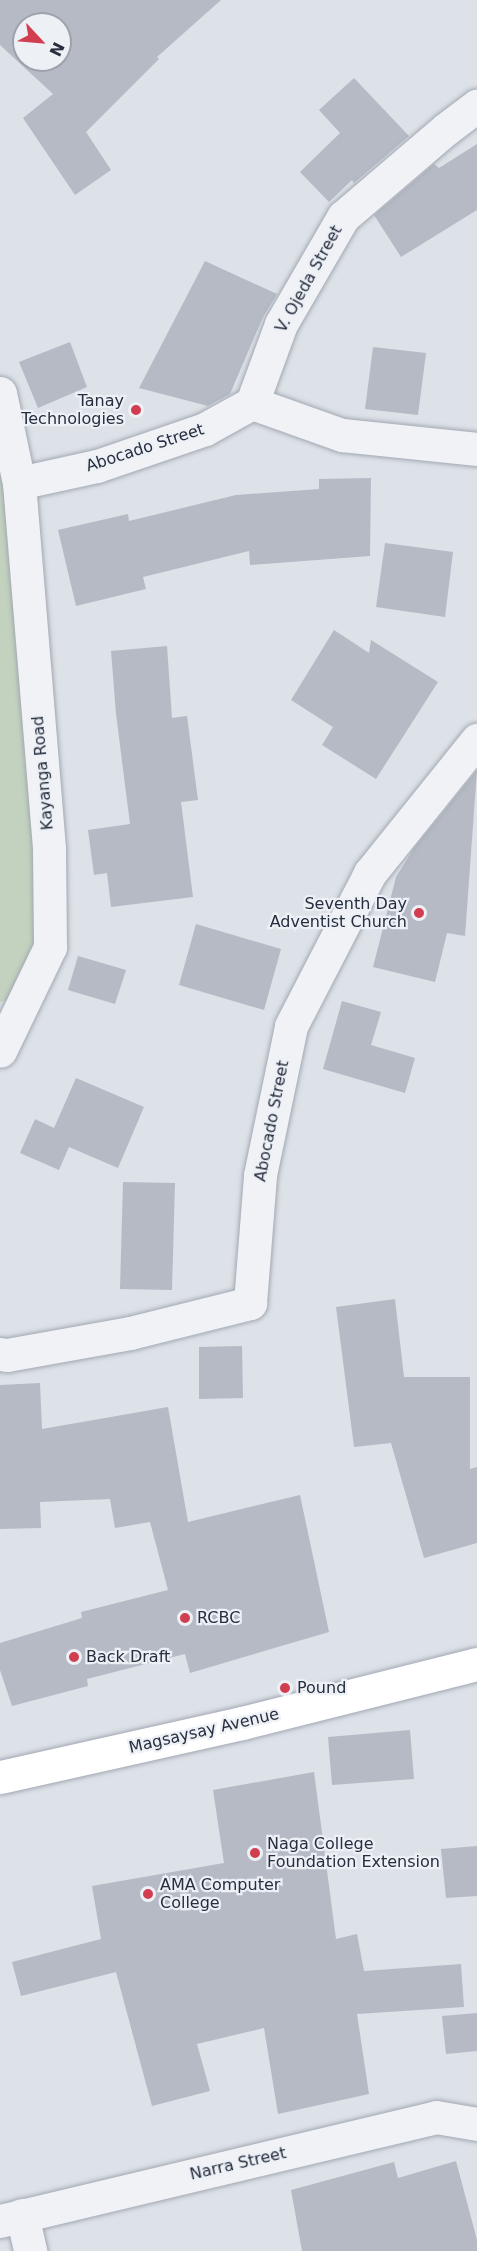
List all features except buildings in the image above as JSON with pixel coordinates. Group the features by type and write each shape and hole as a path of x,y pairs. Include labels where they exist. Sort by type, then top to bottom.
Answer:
{"main road":[{"name":"Magsaysay Avenue","path":"0,1777 242,1723 477,1664"}],"street":[{"name":"V. Ojeda Street","path":"252,403 281,324 343,217 446,129 477,106"},
{"name":"Kayanga Road","path":"0,393 19,483 49,849 50,947 14,999 0,1051"},
{"path":"252,403 342,435 477,448"},
{"name":"Abocado Street","path":"19,483 97,466 205,429 252,403"},
{"name":"Abocado Street","path":"0,1354 7,1355 130,1333 250,1303 261,1175 291,1026 370,873 477,740"},
{"name":"Narra Street","path":"11,2218 436,2117 477,2124"},
{"path":"11,2218 30,2251"}],"green space":[{"path":"0,393 50,947 28,996 0,1002"}],"place":[{"name":"Tanay Technologies","path":"136,410"},
{"name":"Seventh Day Adventist Church","path":"419,913"},
{"name":"RCBC","path":"185,1618"},
{"name":"Back Draft","path":"74,1657"},
{"name":"Pound","path":"285,1688"},
{"name":"Naga College Foundation Extension","path":"255,1853"},
{"name":"AMA Computer College","path":"148,1894"}]}
